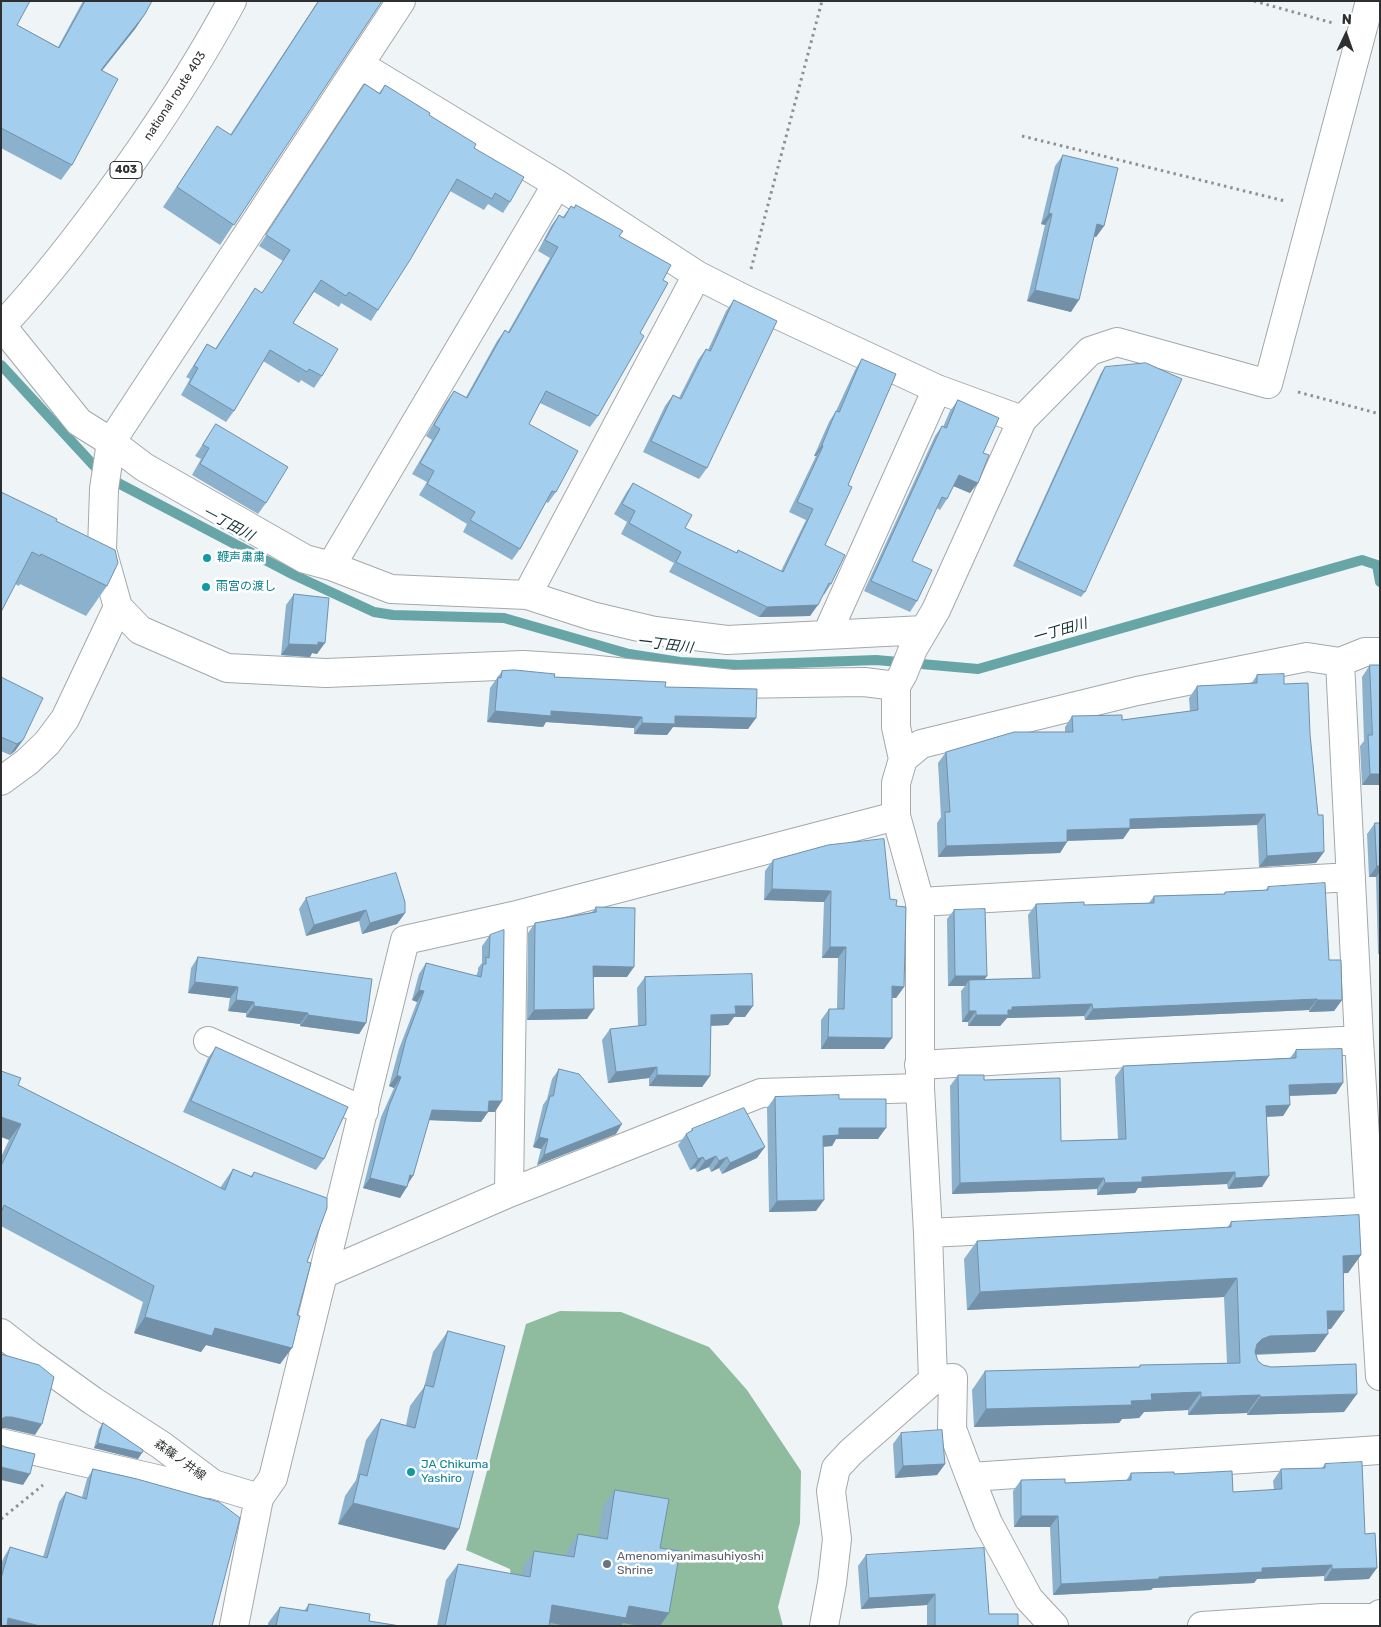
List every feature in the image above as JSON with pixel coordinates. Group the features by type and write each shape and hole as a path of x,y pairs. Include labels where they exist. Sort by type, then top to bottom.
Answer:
{"main road":[{"name":"national route 403","path":"2,326 76,240 107,199 170,107 213,37 232,1"},
{"path":"401,1 108,465 102,550 118,607 140,630 227,668 326,673 523,665 588,669 732,684 899,680"},
{"path":"933,1380 928,1232 919,1077 920,902 896,816 896,783 903,759 896,727 899,680 936,610 1022,420 1090,351 1117,342 1268,384 1370,1"},
{"path":"360,65 557,184 697,274 937,389 1022,420"},
{"path":"330,566 557,184"},
{"path":"527,595 697,274"},
{"path":"2,326 79,422 108,465"},
{"path":"827,634 937,389"},
{"path":"108,465 144,466 305,559 330,566 391,589 527,595 592,616 655,631 727,640 827,634 919,639"},
{"path":"74,538 102,550"},
{"path":"1,781 47,743 65,719 118,607"},
{"path":"903,759 921,744 1137,691 1307,657 1340,662 1365,652 1380,652"},
{"path":"1340,662 1359,1040 1375,1212 1379,1370 1351,1366"},
{"path":"234,1626 259,1498 273,1478 405,940 513,916 896,816"},
{"path":"920,902 1351,877"},
{"path":"509,1193 513,916"},
{"path":"323,1274 509,1193 760,1093 919,1077 1359,1040"},
{"path":"208,1041 364,1111"},
{"path":"928,1232 1375,1212"},
{"name":"森篠ノ井線","path":"1,1333 93,1401 160,1445 213,1484 259,1498"},
{"path":"824,1626 832,1583 837,1539 831,1490 836,1468 851,1452 933,1380 953,1378 952,1430 988,1524 1029,1599 1054,1626"},
{"path":"1,1443 174,1483 213,1484"},
{"path":"970,1477 1380,1450"},
{"path":"1202,1626 1323,1618 1378,1618 1380,1614"}],"path":[{"path":"744,298 822,1"},
{"path":"1254,1 1362,30"},
{"path":"1022,136 1315,208"},
{"path":"1268,384 1380,414"},
{"path":"1,1519 46,1483 56,1455"}],"green space":[{"path":"560,1311 621,1312 709,1347 747,1390 801,1471 800,1523 778,1607 783,1626 516,1626 510,1569 466,1550 526,1324"}],"building":[{"path":"1,1 30,1 17,25 59,48 85,1 152,1 145,14 101,70 118,79 72,165 1,128"},
{"path":"319,1 382,1 234,225 177,187 217,126 231,135"},
{"path":"365,84 380,94 385,85 476,144 474,148 524,177 510,202 495,193 492,199 457,179 410,260 378,310 349,292 346,296 321,280 293,323 338,349 322,376 309,369 307,372 270,350 234,411 189,384 198,368 194,366 207,344 216,349 255,288 262,293 290,250 266,235"},
{"path":"1063,155 1118,168 1104,226 1097,224 1079,300 1035,290 1052,214 1049,213"},
{"path":"576,205 623,231 619,236 671,265 663,280 668,283 640,333 644,336 598,416 546,391 529,424 578,451 556,492 552,491 520,549 470,520 475,512 427,484 434,471 420,463 440,429 434,425 454,391 467,398 505,330 509,333 558,247 545,240 559,215 564,218 571,206 574,208"},
{"path":"734,300 777,321 707,468 651,441 673,395 681,399 706,349 710,351"},
{"path":"862,359 896,374 848,485 852,487 825,545 845,555 818,605 767,607 676,562 681,552 629,523 635,511 622,504 633,483 692,515 685,528 737,553 738,550 783,572 813,509 797,502 823,446 836,411 839,412"},
{"path":"1146,363 1182,379 1085,592 1017,560 1105,367"},
{"path":"958,400 999,418 983,453 989,455 978,483 959,475 947,499 942,497 912,561 932,570 917,601 871,581 942,426 946,428"},
{"path":"216,424 288,467 266,503 200,464 209,448 203,445"},
{"path":"1,492 115,550 118,563 107,586 41,554 40,556 32,552 1,612"},
{"path":"294,594 329,598 325,643 318,642 318,645 289,644"},
{"path":"1370,665 1380,665 1380,774 1370,774 1368,735 1372,735"},
{"path":"515,670 555,674 554,677 666,682 665,687 757,689 756,718 675,716 675,724 642,723 642,717 551,711 551,716 495,711 498,677 501,678 502,671"},
{"path":"1284,674 1284,684 1308,683 1310,734 1318,815 1323,815 1324,852 1267,856 1265,814 1130,819 1130,828 1067,830 1067,842 946,846 945,812 950,812 946,752 1014,732 1073,732 1072,716 1122,715 1122,720 1198,710 1197,686 1257,683 1257,675"},
{"path":"1,677 43,698 23,740 17,744 1,737"},
{"path":"1375,823 1380,823 1380,866 1377,866"},
{"path":"884,839 890,899 897,900 896,906 906,907 904,987 892,986 892,1038 828,1037 829,1009 844,1009 846,947 830,947 831,891 772,889 773,860 828,845"},
{"path":"396,873 405,902 405,913 370,923 366,910 314,925 306,898"},
{"path":"1325,883 1329,960 1341,960 1342,1000 1317,999 1093,1009 1092,1004 1012,1007 1012,1010 1008,1010 1008,1015 976,1015 976,1011 969,1011 969,980 1040,978 1036,904 1084,902 1084,905 1154,903 1154,896 1225,894 1225,892 1268,890 1268,887"},
{"path":"596,907 635,908 634,967 593,966 594,1009 534,1010 535,923 596,912"},
{"path":"985,909 987,976 955,976 954,910"},
{"path":"504,930 502,1101 489,1101 488,1112 432,1110 413,1176 410,1175 407,1187 370,1178 389,1106 401,1077 397,1075 406,1039 424,991 419,990 426,963 481,977 483,964 486,964 486,957 489,958 490,935"},
{"path":"198,957 372,979 366,1023 254,1006 254,1002 236,1000 238,987 195,982"},
{"path":"752,974 753,1006 735,1006 736,1014 711,1015 710,1076 657,1075 657,1067 616,1072 610,1029 646,1025 645,977"},
{"path":"216,1047 348,1107 324,1159 191,1101"},
{"path":"1342,1049 1343,1083 1289,1085 1290,1105 1266,1106 1269,1176 1235,1178 1235,1172 1142,1177 1142,1182 1105,1183 1104,1178 960,1183 958,1075 984,1075 984,1080 1060,1078 1061,1141 1126,1139 1123,1066 1296,1058 1296,1050"},
{"path":"559,1069 579,1074 622,1124 544,1155 548,1139 539,1137 550,1096 553,1096"},
{"path":"1,1071 21,1078 18,1085 225,1190 233,1169 252,1177 254,1172 327,1198 327,1208 307,1262 311,1263 297,1315 300,1316 292,1348 215,1328 212,1336 145,1317 154,1286 4,1205 1,1213 1,1166 21,1124 1,1117"},
{"path":"839,1095 839,1099 886,1099 886,1128 839,1128 839,1135 823,1136 824,1200 777,1201 775,1097"},
{"path":"744,1108 765,1147 730,1163 727,1157 719,1161 716,1156 705,1161 703,1157 698,1159 686,1134 692,1129"},
{"path":"1359,1215 1361,1255 1343,1256 1344,1311 1327,1311 1328,1334 1270,1336 1262,1339 1257,1344 1255,1352 1258,1361 1263,1365 1271,1367 1356,1364 1357,1394 1201,1397 1201,1392 1151,1394 1152,1400 1131,1401 1132,1405 986,1409 985,1371 1240,1363 1237,1278 980,1292 977,1241 1231,1227 1231,1222"},
{"name":"JA Chikuma Yashiro","path":"448,1331 505,1346 459,1529 353,1503 360,1474 367,1476 381,1419 415,1428 425,1385 433,1387"},
{"path":"1,1354 39,1365 54,1377 42,1424 12,1417 1,1419"},
{"path":"103,1423 143,1450 142,1453 98,1443"},
{"path":"942,1430 945,1464 903,1466 901,1433"},
{"path":"1,1445 35,1454 30,1474 1,1467"},
{"path":"1362,1462 1365,1534 1375,1533 1377,1568 1332,1569 1332,1565 1262,1568 1262,1572 1061,1584 1058,1516 1021,1516 1021,1480 1065,1479 1065,1483 1131,1480 1131,1473 1174,1472 1174,1474 1232,1471 1233,1492 1282,1489 1281,1469 1325,1468 1325,1464"},
{"path":"93,1469 219,1502 240,1518 212,1626 40,1626 8,1618 7,1626 1,1626 1,1578 10,1547 47,1558 66,1492 86,1499"},
{"path":"615,1490 669,1499 660,1548 680,1551 669,1613 629,1606 626,1618 552,1605 549,1626 445,1626 458,1564 530,1577 534,1551 574,1557 578,1534 607,1539"},
{"path":"984,1548 989,1614 1018,1614 1018,1626 935,1626 935,1594 869,1598 866,1555"},
{"path":"309,1604 370,1614 369,1621 400,1626 276,1626 280,1607 307,1611"}],"waterway":[{"name":"一丁田川","path":"1,365 97,469 120,484 294,575 374,612 393,615 504,618 629,654 680,662 738,665 876,660 978,669 1362,560 1377,565 1380,582"}],"place":[{"name":"鞭声粛粛","path":"207,558"},
{"name":"雨宮の渡し","path":"206,587"},
{"name":"JA Chikuma Yashiro","path":"411,1472"},
{"name":"Amenomiyanimasuhiyoshi Shrine","path":"607,1564"}]}
